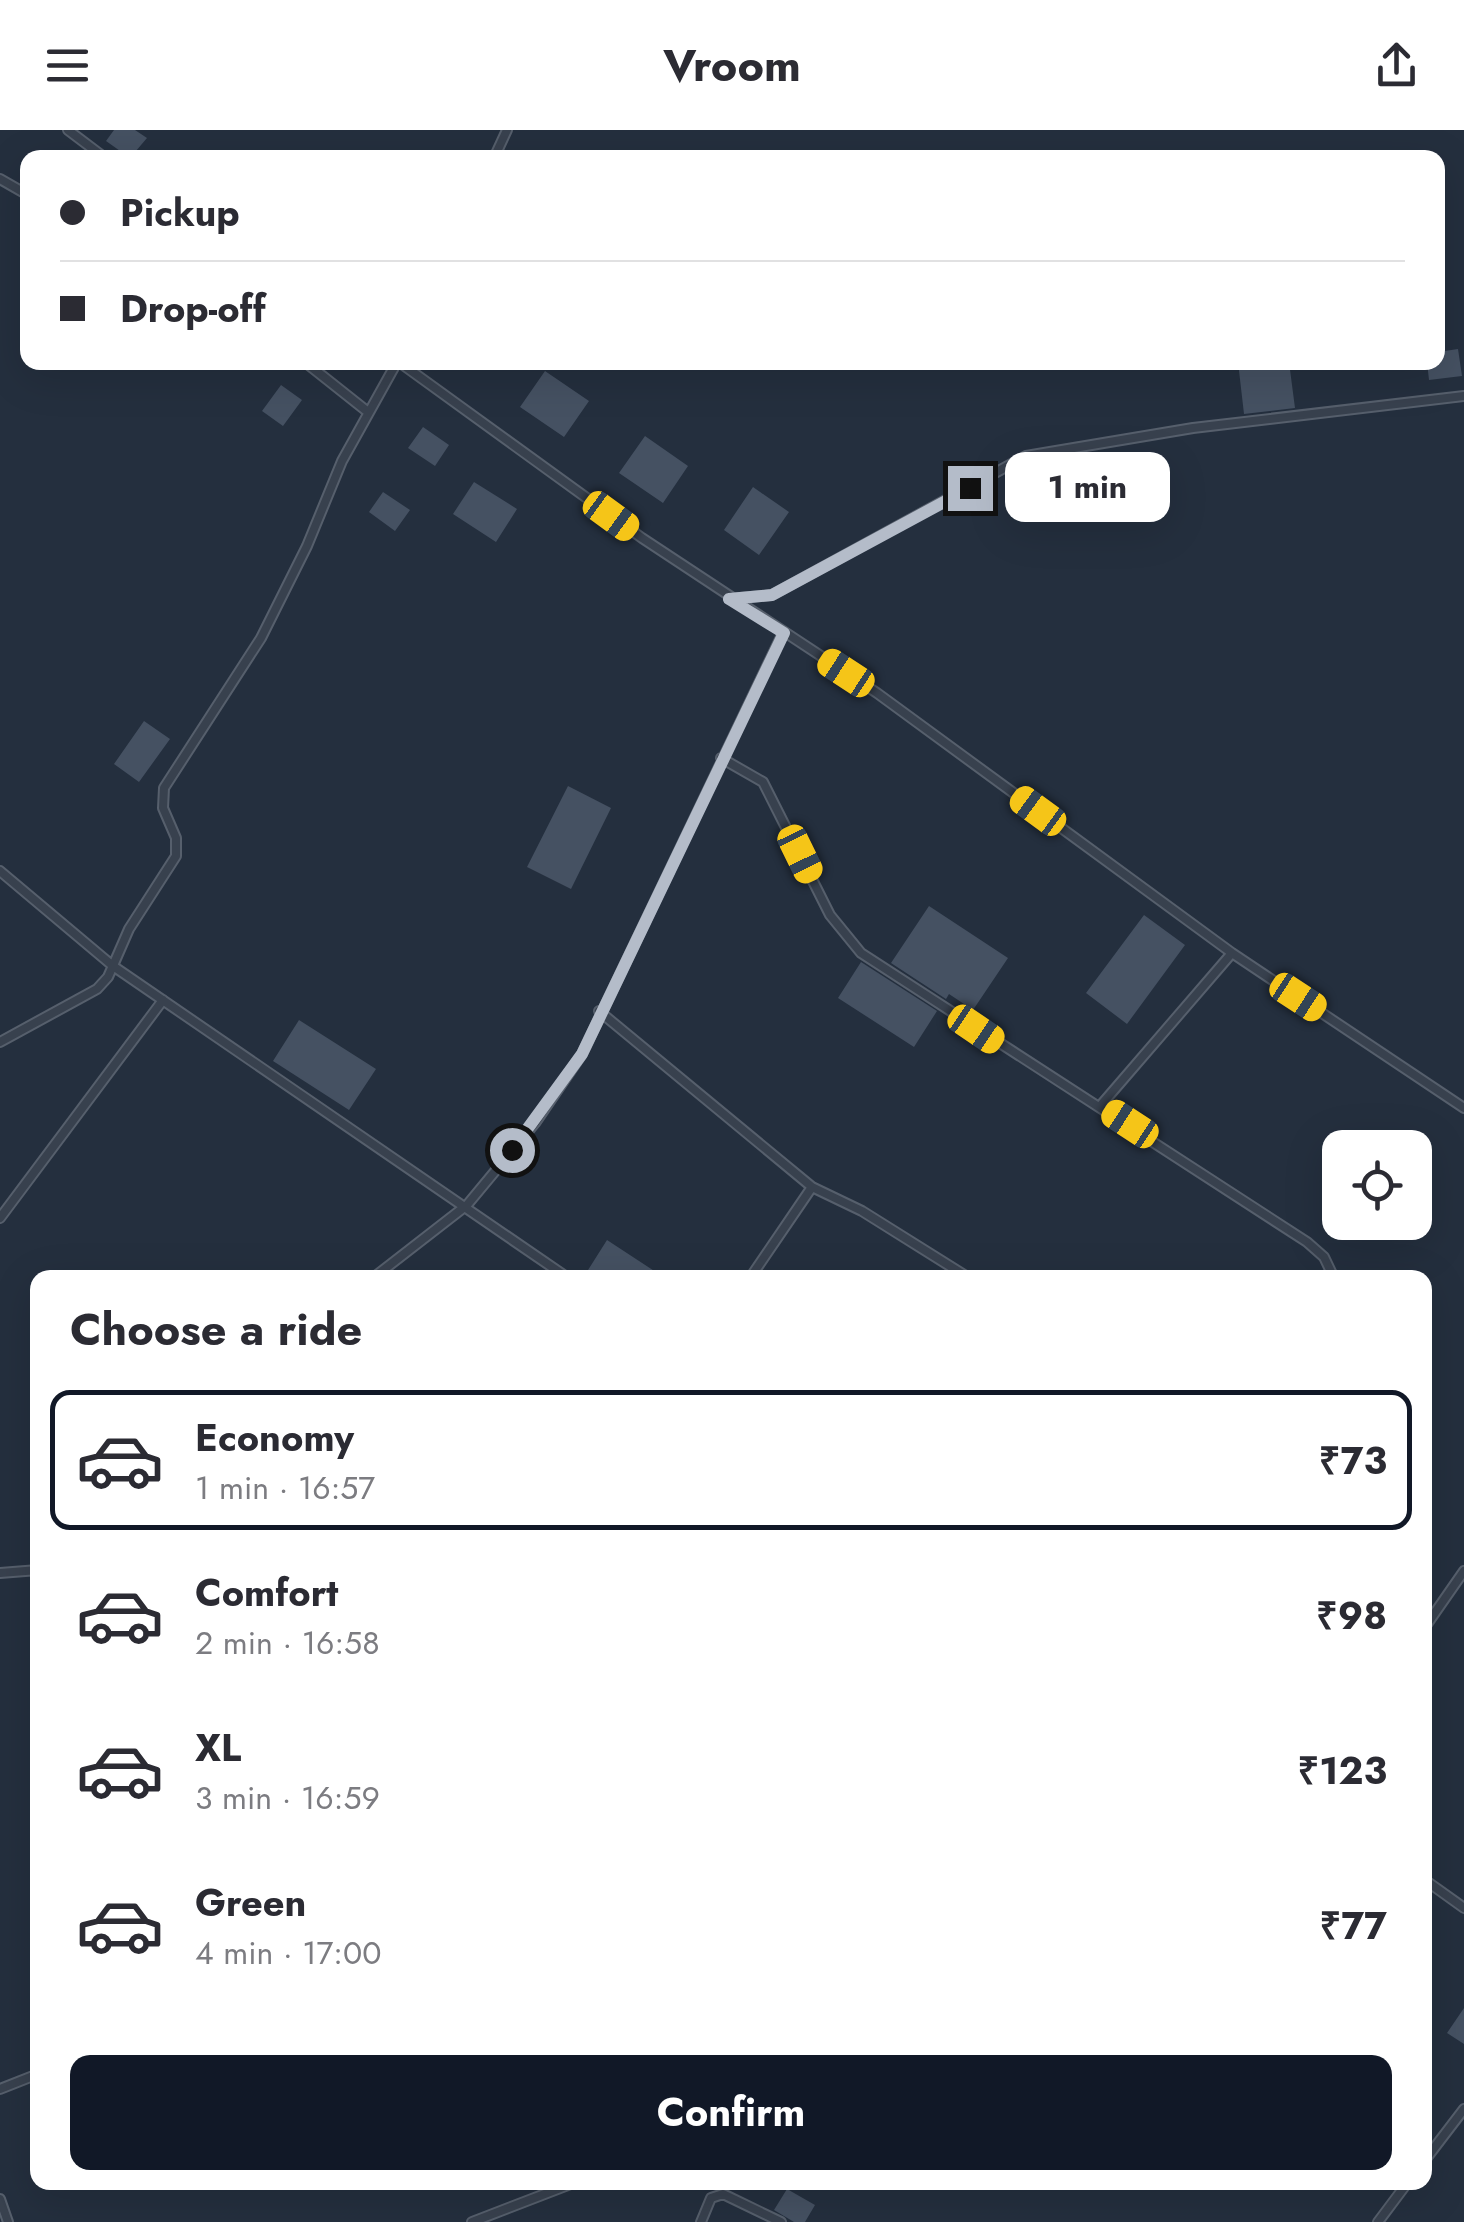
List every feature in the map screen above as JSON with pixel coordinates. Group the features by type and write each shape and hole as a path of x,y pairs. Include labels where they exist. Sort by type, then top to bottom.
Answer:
{"lane":[{"path":"68,130 94,150"},
{"path":"315,370 368,412"},
{"path":"0,1042 97,988 114,966 129,929 176,856 176,838 163,808 164,788 261,638 368,412 393,370"},
{"path":"409,370 729,599 876,693 1232,953 1464,1108"},
{"path":"729,599 772,595 1026,456 1194,428 1464,396"},
{"path":"383,1270 467,1206 562,1087 784,633"},
{"path":"721,758 763,782 830,915 861,953 1308,1242 1324,1256 1330,1270"},
{"path":"0,871 114,966 557,1270"},
{"path":"1100,1105 1232,953"},
{"path":"0,1218 163,1000"},
{"path":"600,1012 812,1187 862,1212 956,1270"},
{"path":"755,1270 812,1187"},
{"path":"0,1573 30,1571"},
{"path":"1432,1617 1464,1571"},
{"path":"1432,1885 1464,1908"},
{"path":"0,2089 30,2077"},
{"path":"1432,2151 1464,2109"},
{"path":"472,2222 555,2190"},
{"path":"1378,2222 1402,2190"},
{"path":"701,2222 711,2198 723,2194 781,2222"},
{"path":"0,2199 8,2222"}],"building":[{"path":"114,130 135,130 147,138 137,150 119,150 106,141"},
{"path":"1458,349 1462,376 1429,380 1428,370 1445,370 1445,351"},
{"path":"1239,370 1290,370 1295,408 1244,414"},
{"path":"545,371 589,401 564,437 520,407"},
{"path":"281,385 302,400 283,426 262,411"},
{"path":"423,427 449,445 435,466 408,448"},
{"path":"645,436 688,466 663,503 619,473"},
{"path":"474,482 517,509 496,542 453,514"},
{"path":"753,487 789,512 759,555 724,530"},
{"path":"383,492 410,510 395,531 369,512"},
{"path":"144,721 170,739 139,782 114,764"},
{"path":"568,786 611,808 571,889 527,867"},
{"path":"929,906 1008,958 973,1010 949,994 946,999 891,963"},
{"path":"1144,915 1185,945 1127,1024 1086,993"},
{"path":"861,962 937,1011 914,1047 838,998"},
{"path":"299,1020 376,1069 349,1110 273,1061"},
{"path":"607,1240 653,1270 588,1270"},
{"path":"1464,2008 1464,2044 1447,2033"},
{"path":"786,2190 815,2205 805,2222 794,2222 774,2210"}],"route":[{"path":"512,1150 562,1087 582,1054 784,633 729,599 772,595 970,488"}]}
